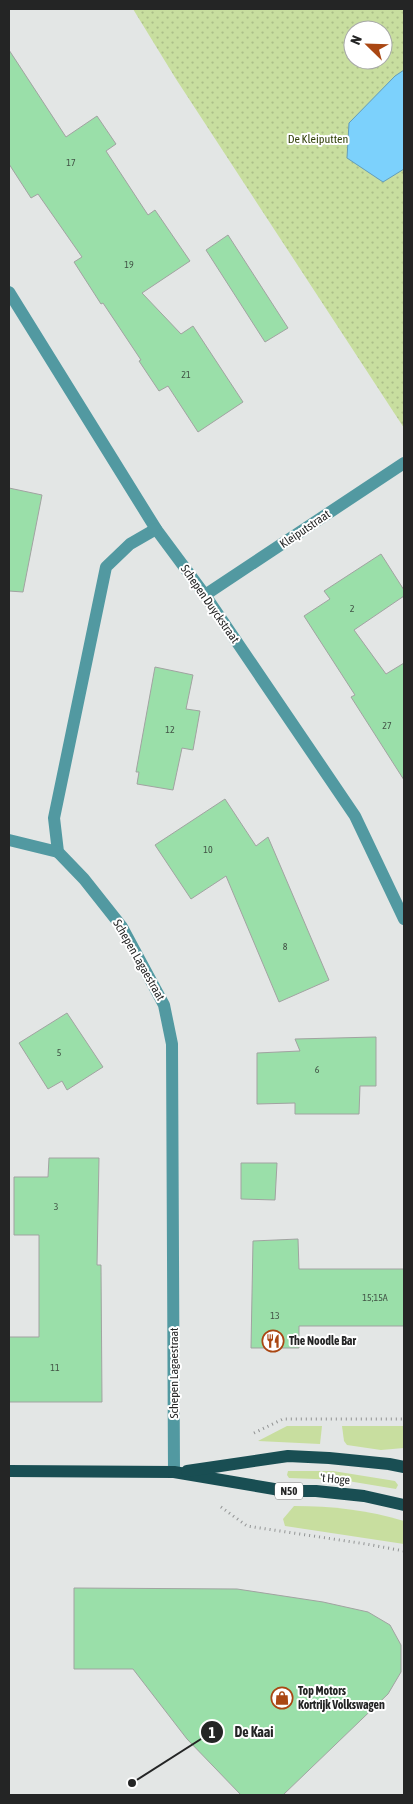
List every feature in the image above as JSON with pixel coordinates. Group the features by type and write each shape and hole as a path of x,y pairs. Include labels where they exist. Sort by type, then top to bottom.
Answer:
{"main road":[{"name":"'t Hoge","path":"9,1471 174,1472 288,1456 389,1464 404,1468"},
{"name":"'t Hoge","path":"174,1472 286,1491 316,1491 364,1496 404,1505"}],"street":[{"name":"Schepen Duyckstraat","path":"9,292 156,530 205,596 355,816 404,919"},
{"name":"Kleiputstraat","path":"205,596 404,463"},
{"path":"9,840 58,852 54,818 106,566 130,544 156,530"},
{"name":"Schepen Lagaestraat","path":"58,852 84,879 122,927 164,1005 172,1044 174,1472"}],"path":[{"path":"218,1505 246,1526 404,1551"}],"green space":[{"name":"De Kleiputten","path":"133,9 404,9 404,428 176,79"},
{"path":"287,1426 322,1426 320,1444 258,1441"},
{"path":"342,1426 404,1426 404,1448 381,1450 347,1445 344,1441"},
{"path":"288,1471 333,1471 395,1481 398,1485 396,1489 342,1480 289,1478 287,1475"},
{"path":"294,1506 350,1509 404,1521 404,1544 285,1526 283,1519"}],"water":[{"path":"404,70 404,169 383,182 347,158 349,123 395,76"}],"building":[{"path":"9,50 66,137 97,116 116,144 106,151 148,215 155,210 190,261 142,293 181,334 193,326 243,402 198,432 168,386 159,391 139,361 141,360 74,262 82,257 38,194 31,198 9,164"},
{"path":"228,235 288,328 265,342 206,250"},
{"path":"9,488 42,495 23,592 9,591"},
{"path":"381,554 404,590 404,596 354,630 386,674 404,663 404,780 351,697 355,695 304,616 330,599 324,591"},
{"path":"155,667 193,675 186,709 200,711 193,750 182,748 173,790 137,784 139,772 136,772"},
{"path":"225,799 256,846 268,837 329,980 279,1002 226,876 191,899 155,845"},
{"path":"67,1013 103,1067 67,1090 62,1081 48,1089 19,1043"},
{"path":"376,1037 376,1086 360,1086 359,1114 295,1114 295,1103 257,1104 257,1053 300,1051 295,1039"},
{"path":"49,1158 99,1158 97,1265 101,1265 102,1402 9,1402 9,1337 39,1337 39,1235 14,1235 14,1177 48,1177"},
{"path":"241,1163 277,1163 275,1200 241,1199"},
{"path":"298,1239 299,1269 404,1269 404,1326 299,1326 299,1348 251,1348 253,1241"},
{"path":"74,1588 237,1589 323,1602 368,1612 390,1625 401,1645 401,1672 388,1694 283,1795 241,1795 187,1739 133,1669 74,1669"}],"place":[{"name":"The Noodle Bar","path":"273,1341"},
{"name":"Top Motors Kortrijk Volkswagen","path":"282,1698"},
{"name":"De Kaai","path":"132,1783"}]}
